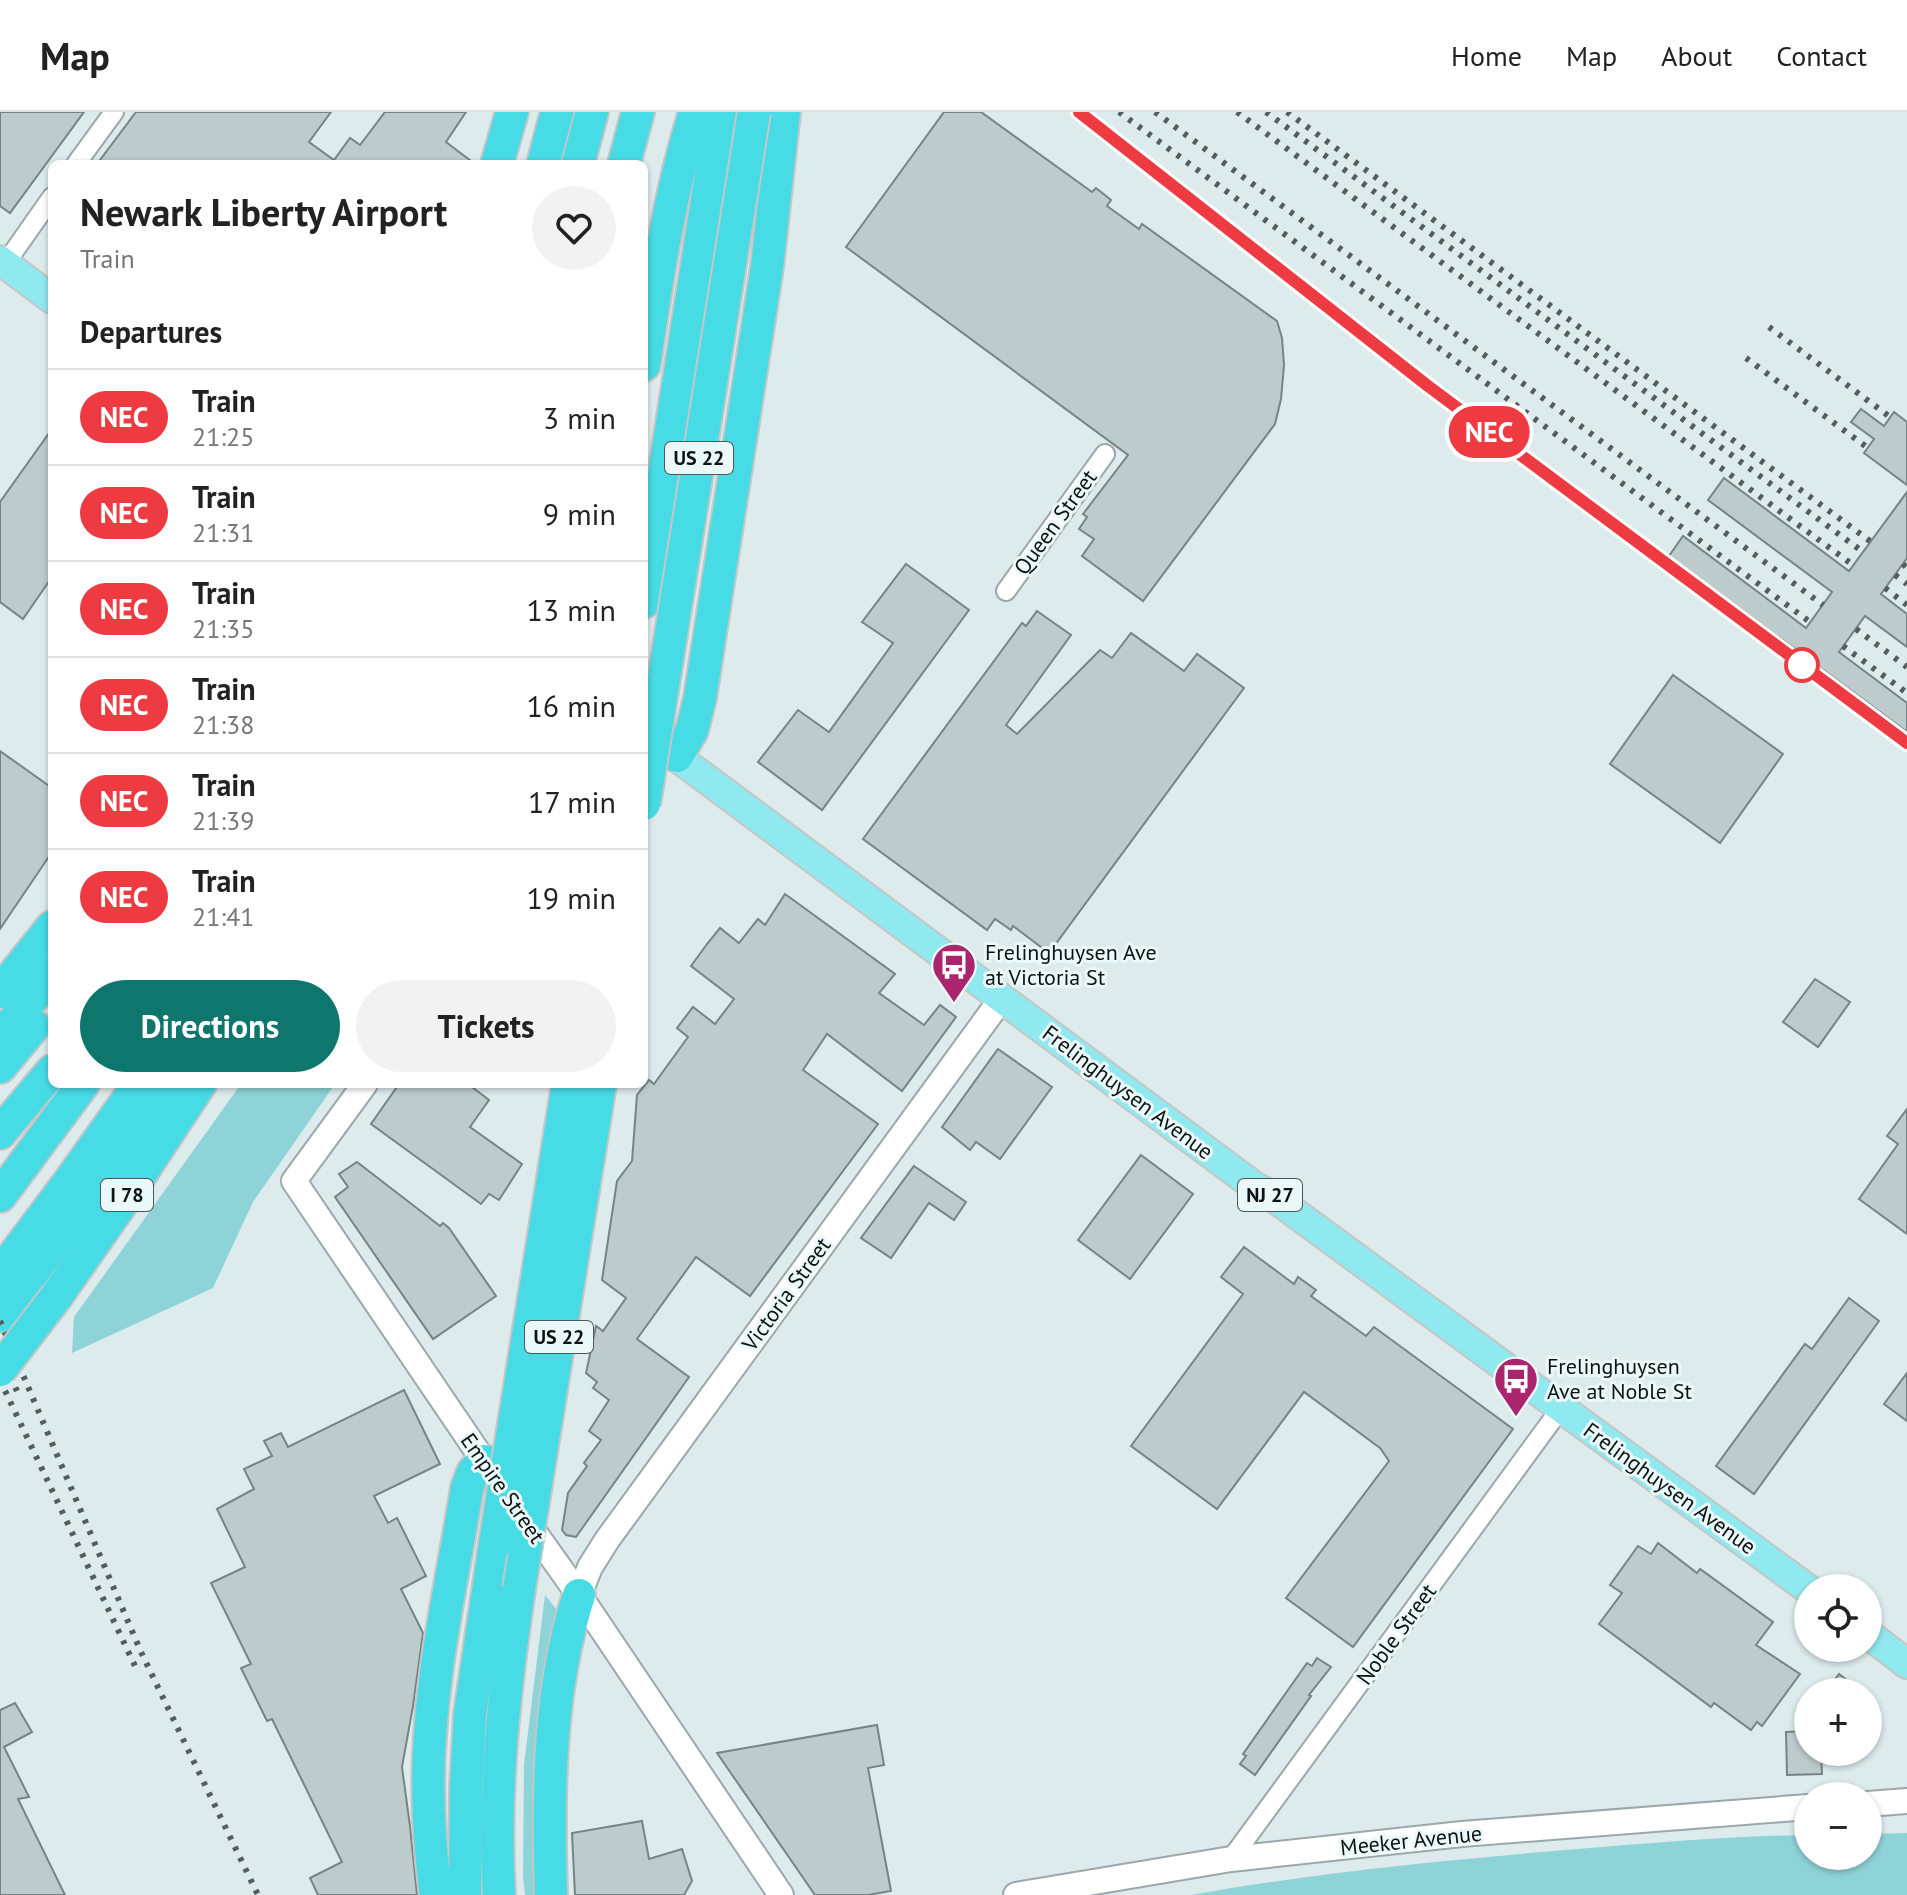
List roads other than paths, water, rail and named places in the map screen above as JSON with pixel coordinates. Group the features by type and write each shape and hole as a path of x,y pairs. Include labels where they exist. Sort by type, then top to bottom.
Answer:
{"highway":[{"path":"498,160 512,112"},
{"path":"544,160 557,112"},
{"path":"579,160 592,112"},
{"path":"625,160 638,112"},
{"path":"648,339 668,211 695,112"},
{"name":"US 22","path":"648,577 721,112"},
{"name":"US 22","path":"648,779 754,112"},
{"path":"677,756 697,714 767,267 784,112"},
{"path":"0,1067 48,939"},
{"path":"22,1014 48,979"},
{"path":"1,1132 48,1076"},
{"path":"0,1196 12,1171 79,1088"},
{"path":"0,1316 34,1250 136,1088"},
{"path":"0,1274 34,1250 188,1088"},
{"name":"I 78","path":"0,1370 119,1207 188,1088"},
{"name":"US 22","path":"465,1895 465,1799 470,1714 567,1088"},
{"name":"US 22","path":"499,1895 499,1753 506,1679 599,1088"},
{"path":"436,1895 429,1801 434,1693 467,1488 473,1472 484,1461"},
{"path":"551,1895 551,1801 556,1702 563,1654 579,1595"}],"main road":[{"path":"2,262 48,296"},
{"name":"Frelinghuysen Avenue","path":"648,736 1254,1186 1794,1579"},
{"path":"1882,1645 1907,1664"}],"street":[{"path":"79,160 114,112"},
{"path":"2,262 48,202"},
{"name":"Queen Street","path":"1006,591 1105,454"},
{"name":"Victoria Street","path":"579,1595 590,1567 607,1540 1002,998"},
{"name":"Empire Street","path":"362,1088 294,1181 781,1895"},
{"name":"Noble Street","path":"1231,1859 1561,1408"},
{"path":"1882,1803 1907,1801"},
{"name":"Meeker Avenue","path":"1016,1895 1231,1859 1462,1834 1794,1808"}],"railway":[{"path":"1078,112 1428,386 1907,743"},
{"path":"1119,112 1810,622"},
{"path":"1155,112 1823,605"},
{"path":"1237,112 1853,565"},
{"path":"1266,112 1863,552"},
{"path":"1287,112 1870,541"},
{"path":"1769,327 1890,417"},
{"path":"1746,358 1868,448"},
{"path":"1903,564 1907,568"},
{"path":"1895,575 1907,584"},
{"path":"1885,588 1907,605"},
{"path":"1856,629 1907,667"},
{"path":"1843,646 1907,693"},
{"path":"0,1321 141,1652 258,1895"},
{"path":"0,1355 17,1391"},
{"path":"0,1380 135,1666"}],"train":[{"name":"NEC","path":"1079,112 1428,386 1907,743"}],"place":[{"name":"Frelinghuysen Ave at Victoria St","path":"954,1004"},
{"name":"Frelinghuysen Ave at Noble St","path":"1516,1418"}]}
